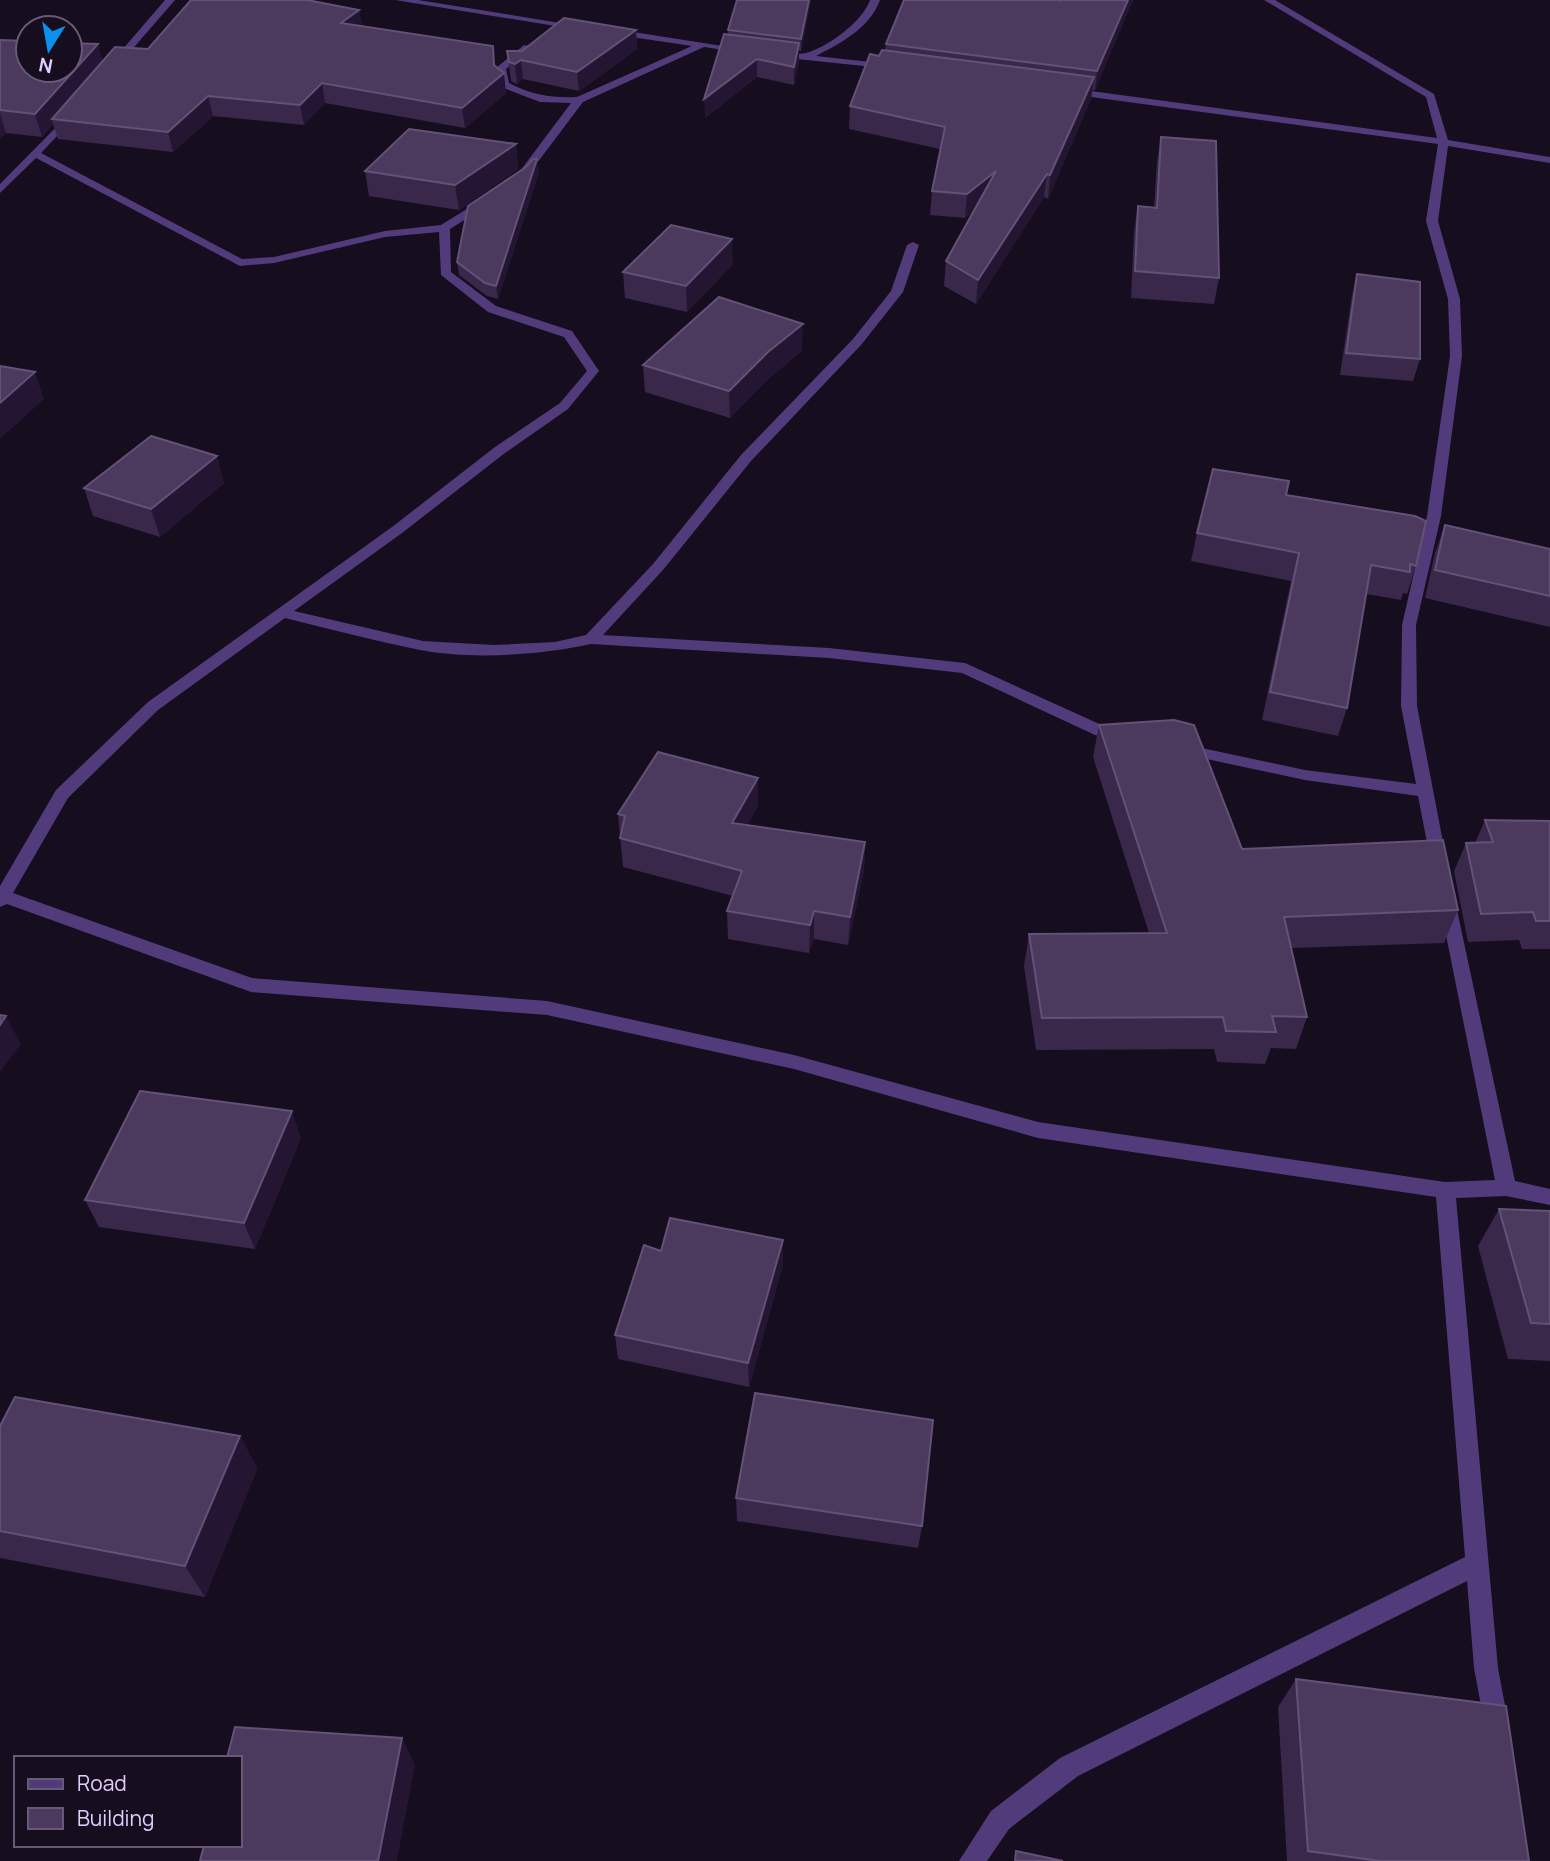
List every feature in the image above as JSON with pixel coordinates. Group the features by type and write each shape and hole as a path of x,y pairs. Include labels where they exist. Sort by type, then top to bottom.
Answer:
{"street":[{"path":"107,74 170,0"},
{"path":"400,0 595,29"},
{"path":"806,57 836,42 874,8 875,0"},
{"path":"1269,0 1431,96 1443,142 1432,221 1454,299 1456,356 1434,516 1409,625 1409,706 1506,1188"},
{"path":"547,31 556,24"},
{"path":"608,31 754,51"},
{"path":"538,39 500,68 504,85 530,98 547,102 579,100 701,45"},
{"path":"767,52 900,68"},
{"path":"1058,90 1443,142 1550,160"},
{"path":"36,153 240,263 274,260 385,234 444,228 522,176 579,100"},
{"path":"0,190 80,104"},
{"path":"444,228 444,273 492,309 568,334 593,371 564,406 153,706 62,794 1,898 251,985 547,1008 794,1062 1038,1130 1445,1190 1506,1188 1550,1198"},
{"path":"591,639 658,567 746,458 864,332 897,292 913,245"},
{"path":"282,613 423,646 494,650 543,648 591,639 829,653 965,668 1101,731 1142,740"},
{"path":"1169,746 1305,775 1424,790"},
{"path":"1445,1190 1486,1668 1500,1745"},
{"path":"972,1861 1000,1820 1069,1767 1478,1563"}],"building":[{"path":"191,0 307,0 359,10 341,23 493,46 494,65 504,73 462,108 322,83 300,105 208,96 168,132 52,119 115,47 148,49"},
{"path":"737,0 809,0 801,39 728,30"},
{"path":"904,0 1128,0 1097,71 886,44"},
{"path":"564,18 636,30 577,72 521,60 515,64 509,62 507,51 522,51"},
{"path":"724,34 799,43 794,67 757,59 704,99"},
{"path":"0,40 14,40 14,84 62,84 35,114 0,110"},
{"path":"84,44 98,44 84,60"},
{"path":"882,50 1094,77 1050,175 1047,174 978,280 946,261 996,171 967,194 932,191 945,127 850,106 870,54 879,56"},
{"path":"409,129 516,144 455,185 365,171"},
{"path":"1161,137 1216,141 1219,278 1135,271 1138,206 1157,208"},
{"path":"533,159 537,159 496,286 485,283 457,262 468,206 526,167"},
{"path":"671,225 732,239 686,286 623,272"},
{"path":"1357,274 1420,282 1420,359 1346,353"},
{"path":"719,297 803,324 768,352 729,391 643,365"},
{"path":"0,366 35,372 0,403"},
{"path":"151,436 217,456 151,509 84,488"},
{"path":"1213,469 1289,481 1286,495 1415,516 1426,521 1416,566 1410,564 1410,572 1371,565 1347,708 1270,692 1299,553 1197,533"},
{"path":"1445,525 1550,549 1550,596 1435,570"},
{"path":"1174,720 1194,725 1242,849 1443,840 1458,910 1284,917 1307,1017 1272,1016 1276,1032 1226,1031 1223,1017 1042,1018 1029,934 1167,933 1099,725"},
{"path":"658,752 758,778 732,823 865,842 850,917 814,911 810,925 727,911 742,871 620,838 625,816 618,814"},
{"path":"1485,820 1550,821 1550,921 1536,921 1533,912 1481,914 1466,843 1493,842"},
{"path":"140,1091 292,1111 244,1223 85,1200"},
{"path":"1499,1209 1550,1211 1550,1324 1531,1323"},
{"path":"670,1218 783,1240 748,1363 615,1335 644,1245 661,1251"},
{"path":"755,1393 933,1420 922,1526 736,1498"},
{"path":"15,1397 240,1436 185,1566 0,1531 0,1426"},
{"path":"1296,1679 1506,1706 1529,1861 1380,1861 1308,1851"},
{"path":"235,1727 402,1738 378,1861 200,1861 204,1847 242,1847 242,1756 228,1756"},
{"path":"1016,1851 1063,1861 1015,1861"}]}
